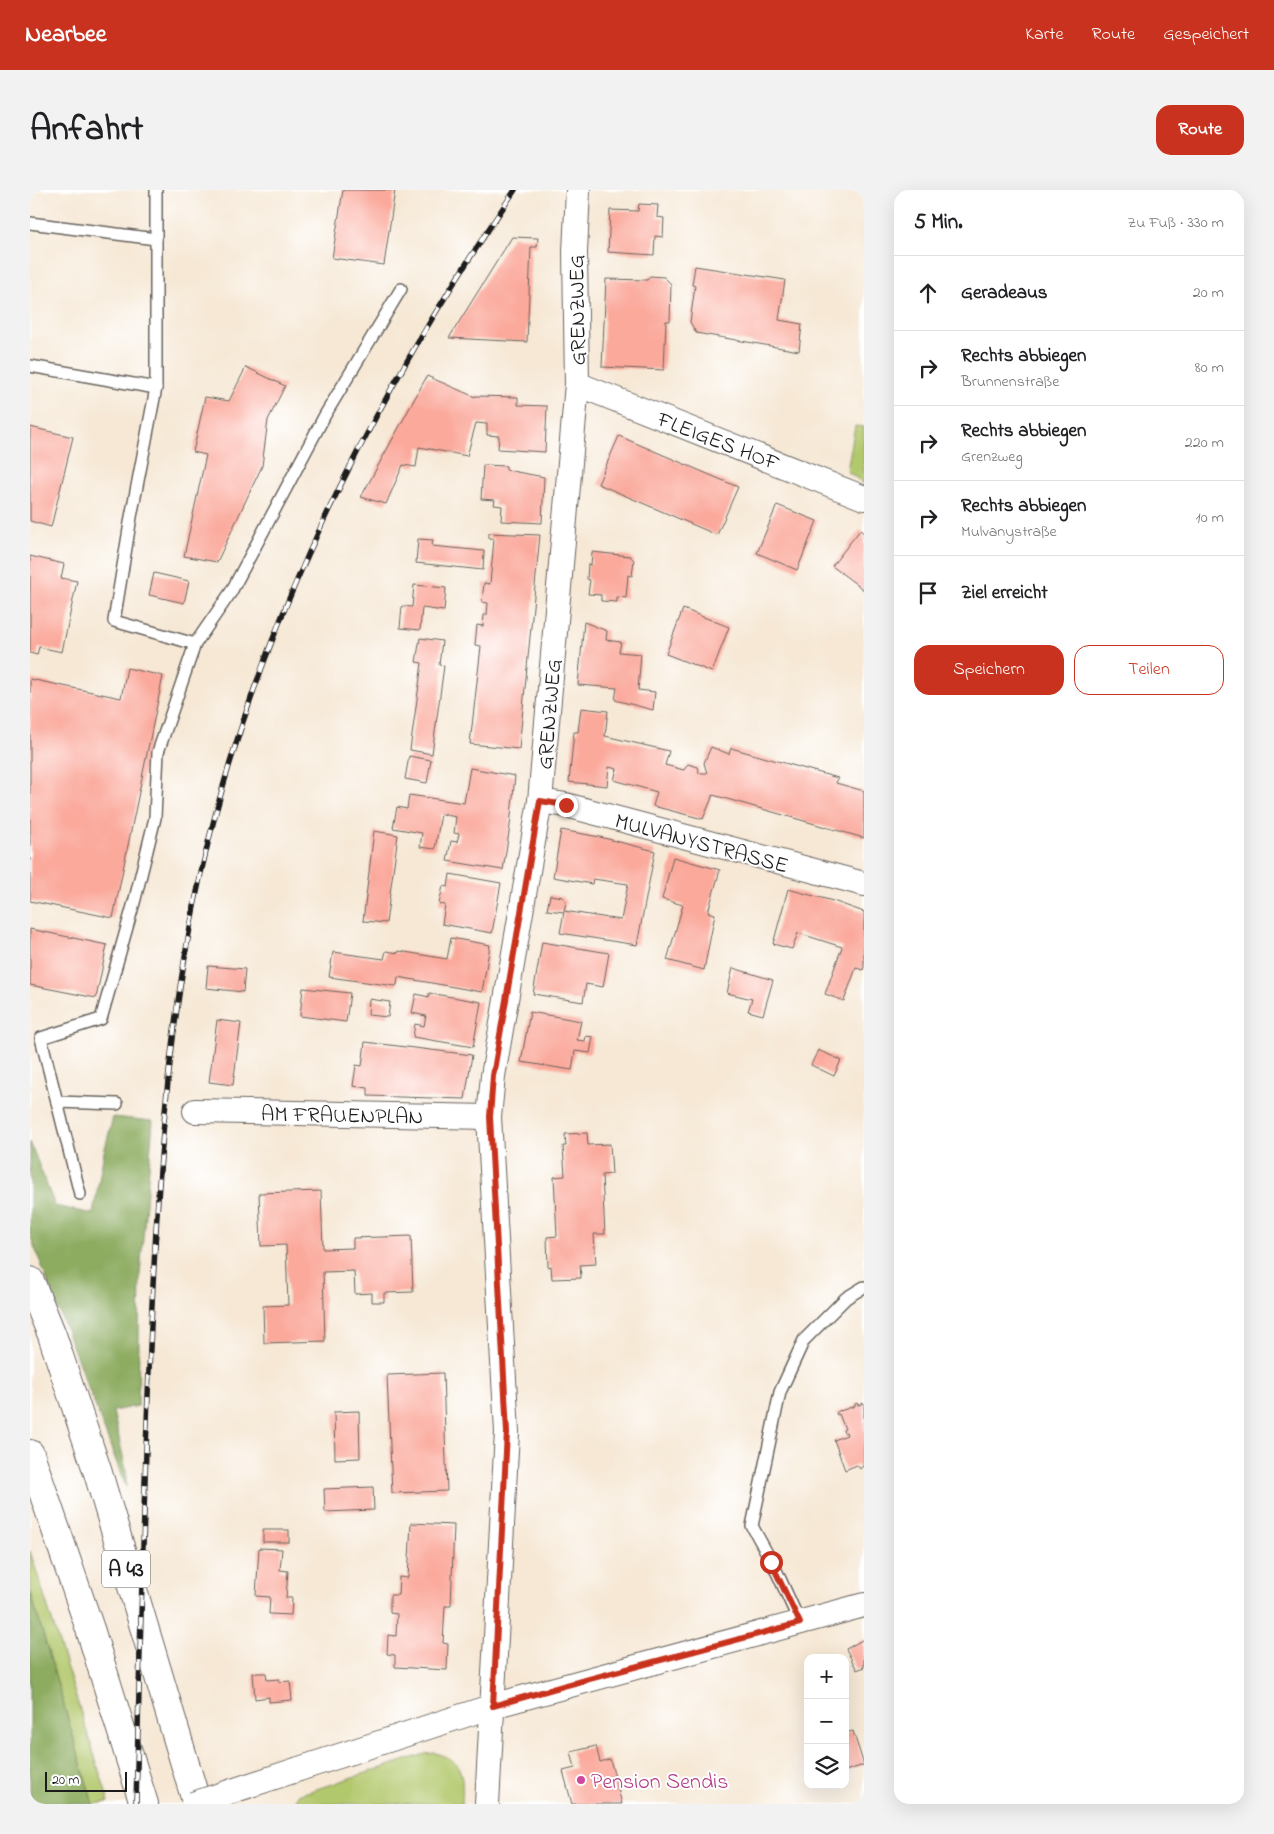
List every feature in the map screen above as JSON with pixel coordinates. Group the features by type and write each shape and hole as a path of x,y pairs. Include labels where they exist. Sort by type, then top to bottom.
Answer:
{"highway":[{"name":"A 43","path":"30,1281 52,1335 98,1473 195,1804"},
{"name":"A 43","path":"30,1454 90,1629 144,1804"}],"street":[{"name":"GRENZWEG","path":"487,1804 507,1432 490,1117 493,1076 540,801 577,384 575,252 578,190"},
{"name":"FLEIGES HOF","path":"577,384 863,497"},
{"name":"MULVANYSTRASSE","path":"540,801 566,805 864,884"},
{"name":"AM FRAUENPLAN","path":"188,1110 490,1117"},
{"path":"195,1804 493,1706 864,1605"}],"lane":[{"path":"156,190 156,388 131,517 114,621 195,644"},
{"path":"30,223 156,239"},
{"path":"80,1194 41,1038 101,1019 135,899 154,818 158,752 195,644 231,592 325,415 400,289"},
{"path":"30,366 156,388"},
{"path":"57,1102 117,1104"},
{"path":"800,1623 775,1568 752,1526 780,1392 804,1340 846,1298 864,1287"}],"green space":[{"path":"855,426 864,427 864,484 847,471"},
{"path":"113,1117 153,1121 140,1274 138,1406 113,1411 126,1470 126,1487 30,1235 30,1142 55,1206 93,1214 104,1152"},
{"path":"30,1551 109,1802 93,1804 30,1590"},
{"path":"30,1590 93,1804 30,1804"},
{"path":"435,1753 445,1756 457,1765 462,1778 462,1804 295,1804 298,1795 425,1754"}],"building":[{"path":"343,190 395,190 384,265 332,258"},
{"path":"639,204 658,205 657,217 664,218 663,237 655,236 654,255 608,252 610,210 638,211"},
{"path":"512,237 538,238 537,247 531,247 527,342 449,338"},
{"path":"695,266 785,280 779,320 802,324 799,351 696,333 690,322 695,286 692,285"},
{"path":"650,276 664,277 671,284 670,321 666,321 664,370 602,367 606,279 647,280"},
{"path":"246,367 285,386 268,420 262,466 217,562 184,556 206,455 193,452 205,397 229,401"},
{"path":"427,376 475,397 518,397 518,405 547,406 545,452 498,449 499,436 487,435 487,424 476,423 467,456 419,447 416,467 403,465 386,504 361,497"},
{"path":"30,427 73,437 51,527 30,521"},
{"path":"619,436 738,487 717,535 598,484"},
{"path":"483,465 506,466 506,470 544,477 542,523 501,521 502,506 494,505 495,500 481,499"},
{"path":"777,505 817,521 797,570 757,553"},
{"path":"860,530 864,533 864,590 832,566"},
{"path":"489,533 540,535 519,749 470,744 481,646 475,645 477,625 483,626 484,615 487,615 488,603 482,602 484,583 490,584 494,539 489,538"},
{"path":"418,539 433,540 432,546 484,551 483,570 416,563"},
{"path":"592,552 630,556 634,560 632,576 628,575 626,598 617,597 617,602 601,601 601,595 588,594 590,580 587,579 588,564 591,565"},
{"path":"30,556 64,564 61,578 77,581 62,652 39,647 37,655 30,653"},
{"path":"154,573 189,581 184,603 149,595"},
{"path":"414,585 446,588 444,611 422,608 420,630 400,628 402,606 412,607"},
{"path":"683,609 729,627 712,672 666,654"},
{"path":"584,622 607,631 606,640 621,642 619,652 641,654 638,690 655,692 653,710 615,700 617,688 578,685"},
{"path":"420,638 442,641 439,665 444,666 432,754 410,750 422,663 416,662"},
{"path":"127,668 163,676 113,918 30,901 30,679 121,698"},
{"path":"581,708 608,711 605,736 669,751 665,765 684,770 688,764 698,767 698,773 707,773 704,763 711,747 729,754 731,748 838,778 836,783 864,791 864,838 713,795 703,819 653,806 657,792 614,780 617,769 609,767 607,786 569,782 574,732 578,732"},
{"path":"409,756 431,760 427,783 405,779"},
{"path":"470,768 515,776 503,870 447,861 451,841 457,842 459,834 454,833 456,817 441,814 435,849 420,847 422,833 393,828 397,807 407,809 409,795 464,803"},
{"path":"561,830 600,837 655,851 637,945 560,933 564,912 547,910 550,895 563,897 566,902 564,911 621,920 628,884 593,879 592,884 553,877"},
{"path":"374,831 398,835 386,923 363,921"},
{"path":"673,857 720,870 708,912 715,914 704,970 667,960 683,905 662,899"},
{"path":"450,874 501,883 492,933 442,924 445,905 439,904 443,886 448,887"},
{"path":"788,889 833,901 864,912 864,967 863,970 856,968 844,1001 825,994 842,947 798,933 792,949 773,944"},
{"path":"30,929 107,945 96,998 30,985"},
{"path":"451,938 490,945 482,992 398,977 397,985 395,986 329,977 333,952 384,959 386,951 398,953 399,951 447,959"},
{"path":"542,942 609,953 603,987 586,984 583,1002 533,994"},
{"path":"208,966 245,969 243,992 206,988"},
{"path":"733,968 773,980 763,1015 748,1011 752,999 727,993"},
{"path":"303,988 350,993 346,1022 300,1016"},
{"path":"429,993 481,1002 473,1047 413,1037 415,1024 424,1026 426,1016 412,1013 416,994 429,997"},
{"path":"369,999 390,1002 388,1017 368,1015"},
{"path":"530,1012 581,1021 577,1040 585,1041 586,1036 593,1037 590,1053 575,1051 572,1070 521,1062"},
{"path":"217,1020 241,1023 233,1085 209,1082"},
{"path":"365,1042 472,1055 465,1099 368,1096 368,1088 353,1086 356,1065 362,1066"},
{"path":"818,1050 841,1060 834,1076 811,1065"},
{"path":"587,1133 588,1145 610,1144 612,1174 602,1175 605,1234 594,1234 596,1264 580,1265 581,1278 552,1279 551,1266 548,1267 547,1237 557,1236 554,1177 565,1176 563,1146 566,1146 565,1134"},
{"path":"321,1191 323,1249 353,1248 353,1238 411,1236 413,1292 384,1293 384,1302 372,1302 372,1293 355,1294 354,1271 323,1272 325,1341 264,1343 263,1306 288,1305 286,1245 261,1246 259,1193"},
{"path":"443,1373 447,1491 392,1493 387,1375"},
{"path":"857,1403 858,1405 864,1403 864,1465 860,1469 857,1465 845,1470 834,1440 847,1435 846,1432 844,1433 843,1430 845,1429 839,1414 837,1415 836,1413 855,1406"},
{"path":"359,1411 360,1458 335,1459 334,1412"},
{"path":"373,1487 374,1510 325,1512 324,1489"},
{"path":"411,1523 454,1525 451,1606 445,1606 443,1643 448,1644 447,1670 395,1667 395,1655 387,1654 388,1635 396,1636 397,1614 390,1613 390,1595 398,1595 399,1577 408,1578"},
{"path":"263,1530 289,1530 289,1542 263,1542"},
{"path":"259,1548 282,1549 280,1570 288,1571 286,1598 292,1598 291,1615 269,1614 270,1597 256,1596"},
{"path":"864,1639 864,1667 857,1670 846,1649"},
{"path":"253,1673 266,1673 267,1680 279,1679 279,1682 290,1681 292,1700 269,1702 269,1697 255,1699"},
{"path":"853,1731 864,1765 849,1770 849,1744 849,1732"},
{"path":"596,1746 600,1762 610,1759 622,1804 572,1804 563,1771 575,1768 571,1752"}],"railway":[{"path":"136,1804 143,1533 159,1183 164,1120 179,996 201,873 224,782 253,692 287,603 325,517 368,432 414,349 463,269 515,190"}],"place":[{"name":"Pension Sendis","path":"581,1780"}],"route":[{"path":"566,805 540,801 493,1076 490,1117 507,1432 493,1706 800,1623 771,1562"}]}
